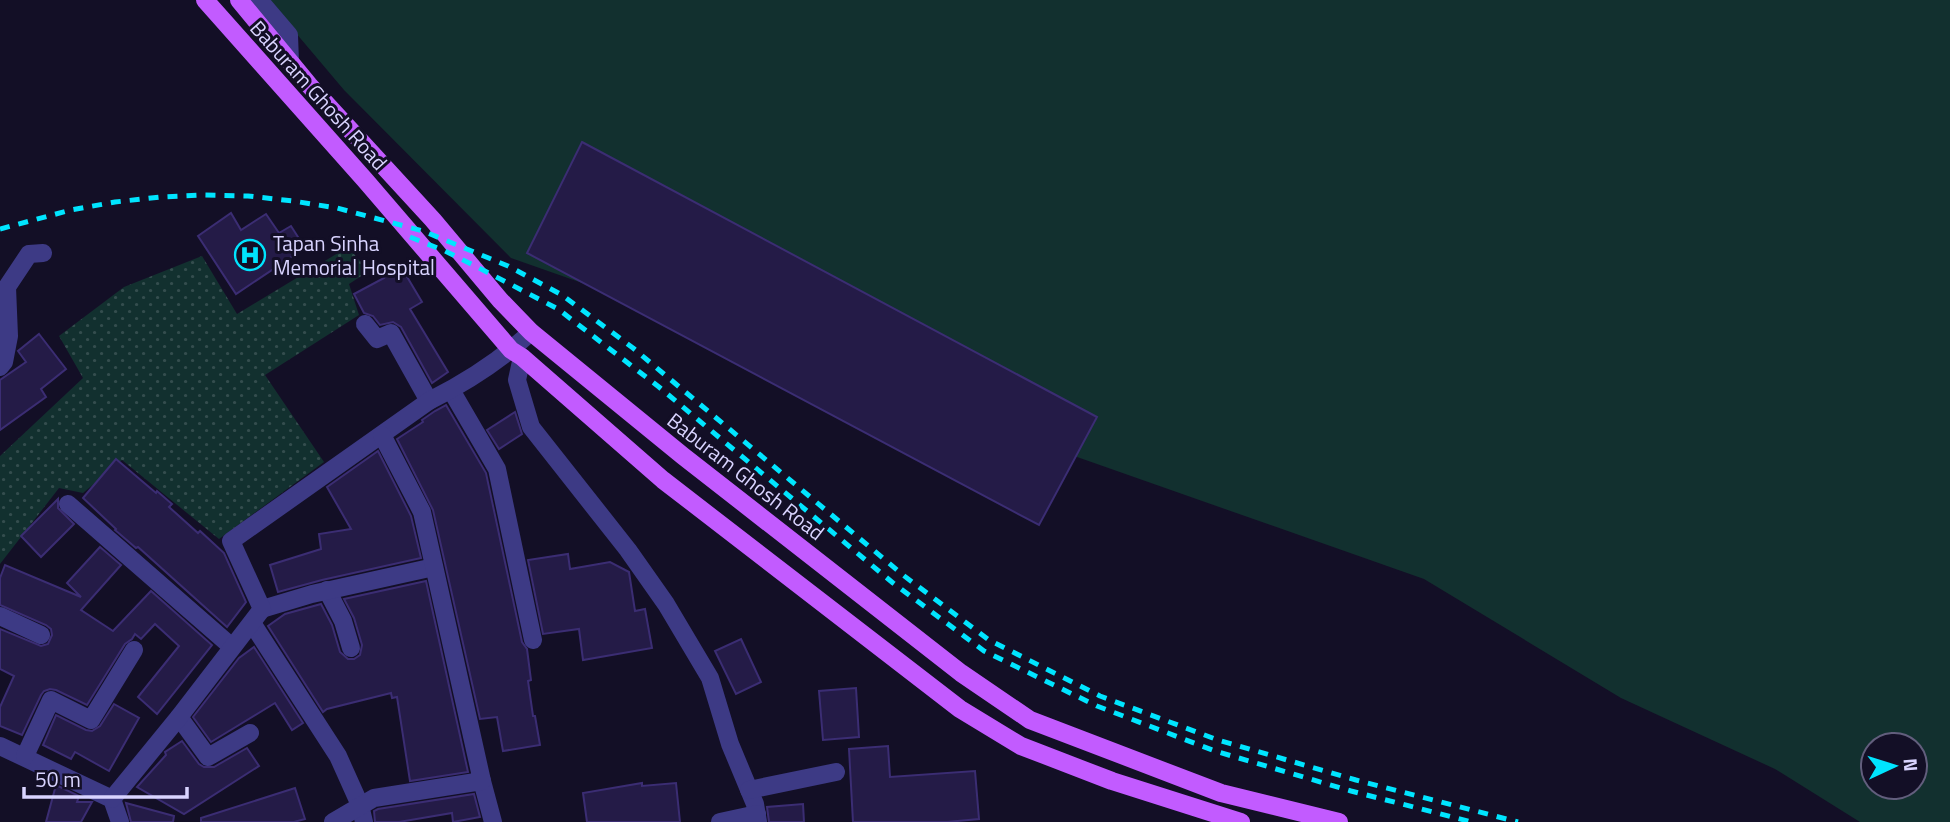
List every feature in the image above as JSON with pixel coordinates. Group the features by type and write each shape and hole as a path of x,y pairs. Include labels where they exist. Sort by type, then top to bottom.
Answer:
{"main road":[{"name":"Baburam Ghosh Road","path":"205,0 517,354 663,480 960,709 1021,746 1112,781 1241,822"},
{"name":"Baburam Ghosh Road","path":"239,0 309,85 531,332 683,456 961,673 1030,720 1222,793 1339,822"}],"street":[{"path":"260,0 289,35 290,62"},
{"path":"0,367 4,362 9,336 7,287 29,254 43,253"},
{"path":"365,324 377,340 391,333 429,401"},
{"path":"362,814 338,756 257,616 231,541 429,401 517,354 531,332"},
{"path":"517,354 517,380 531,427 628,550 666,604 710,678 730,744 755,804 757,818 720,822"},
{"path":"451,390 496,469 533,640"},
{"path":"382,435 422,512 493,822"},
{"path":"68,504 232,647"},
{"path":"112,799 257,616 327,590 434,567"},
{"path":"327,590 343,621 351,648"},
{"path":"0,616 41,635"},
{"path":"25,756 51,701 91,720 134,650"},
{"path":"179,717 208,757 250,733"},
{"path":"0,746 112,799 120,822"},
{"path":"749,790 836,772"},
{"path":"333,822 362,814 374,798 482,781"}],"green space":[{"path":"268,0 1950,0 1950,822 1860,822 1775,769 1621,698 1424,579 511,258 344,90"},
{"path":"348,247 369,271 349,284 359,315 265,375 324,462 219,539 122,460 83,493 59,488 0,564 0,456 83,378 59,336 124,287 202,256 237,314"}],"building":[{"path":"582,142 1097,417 1039,525 527,253"},
{"path":"231,213 241,230 266,214 279,233 291,226 305,248 236,294 198,236"},
{"path":"400,265 422,302 410,309 448,372 432,383 401,327 393,322 380,325 373,316 364,313 354,294 384,278 383,276"},
{"path":"39,334 66,369 41,389 46,397 0,430 0,380 26,362 18,351"},
{"path":"446,405 486,473 522,642 527,649 531,680 528,681 540,745 503,751 497,717 480,719 433,510 397,439"},
{"path":"515,412 522,434 499,449 487,430"},
{"path":"378,451 411,516 421,558 278,592 270,565 321,549 319,534 351,529 327,487"},
{"path":"116,459 172,504 169,507 224,553 246,602 227,627 138,547 115,530 83,498"},
{"path":"58,499 58,508 74,524 41,557 21,536"},
{"path":"100,547 121,565 81,610 113,631 151,591 212,645 157,714 138,697 179,646 155,624 141,639 135,634 125,644 87,705 50,689 41,695 22,735 0,726 0,707 14,676 0,669 0,629 41,646 48,644 52,635 51,629 46,625 0,605 0,578 5,565 81,597 67,583"},
{"path":"568,554 570,569 610,562 629,572 635,611 645,609 652,648 583,660 579,629 543,634 528,560"},
{"path":"426,581 468,772 410,781 397,697 392,698 391,693 323,712 268,626 285,614 321,604 332,625 340,652 348,659 354,659 360,655 362,645 354,618 344,599"},
{"path":"741,639 761,682 736,694 715,651"},
{"path":"254,647 303,723 292,730 275,703 211,742 193,717 239,658"},
{"path":"856,688 859,737 823,740 819,691"},
{"path":"114,704 139,718 109,771 75,752 71,759 43,745 56,715 92,731 100,726"},
{"path":"182,741 204,767 214,767 247,748 259,766 184,814 137,787 166,755 165,752"},
{"path":"888,746 890,777 975,771 979,819 947,822 853,822 849,749"},
{"path":"642,783 642,786 676,783 680,822 587,822 583,793"},
{"path":"56,785 79,796 77,802 92,802 81,822 46,822"},
{"path":"295,788 305,819 294,822 201,822 201,818"},
{"path":"474,794 480,817 453,822 452,813 399,822 375,822 374,811 378,809"},
{"path":"126,803 174,816 173,822 131,822"},
{"path":"803,804 804,822 769,822 767,807"}],"railway":[{"path":"0,229 71,210 115,202 204,195 248,196 337,208 423,231 508,266 562,295 633,348 903,575 989,640 1100,696 1218,740 1356,780 1518,822"},
{"path":"410,237 445,251 558,309 659,387 893,583 984,651 1097,706 1215,751 1351,791 1472,822"}],"place":[{"name":"Tapan Sinha Memorial Hospital","path":"250,255"}]}
